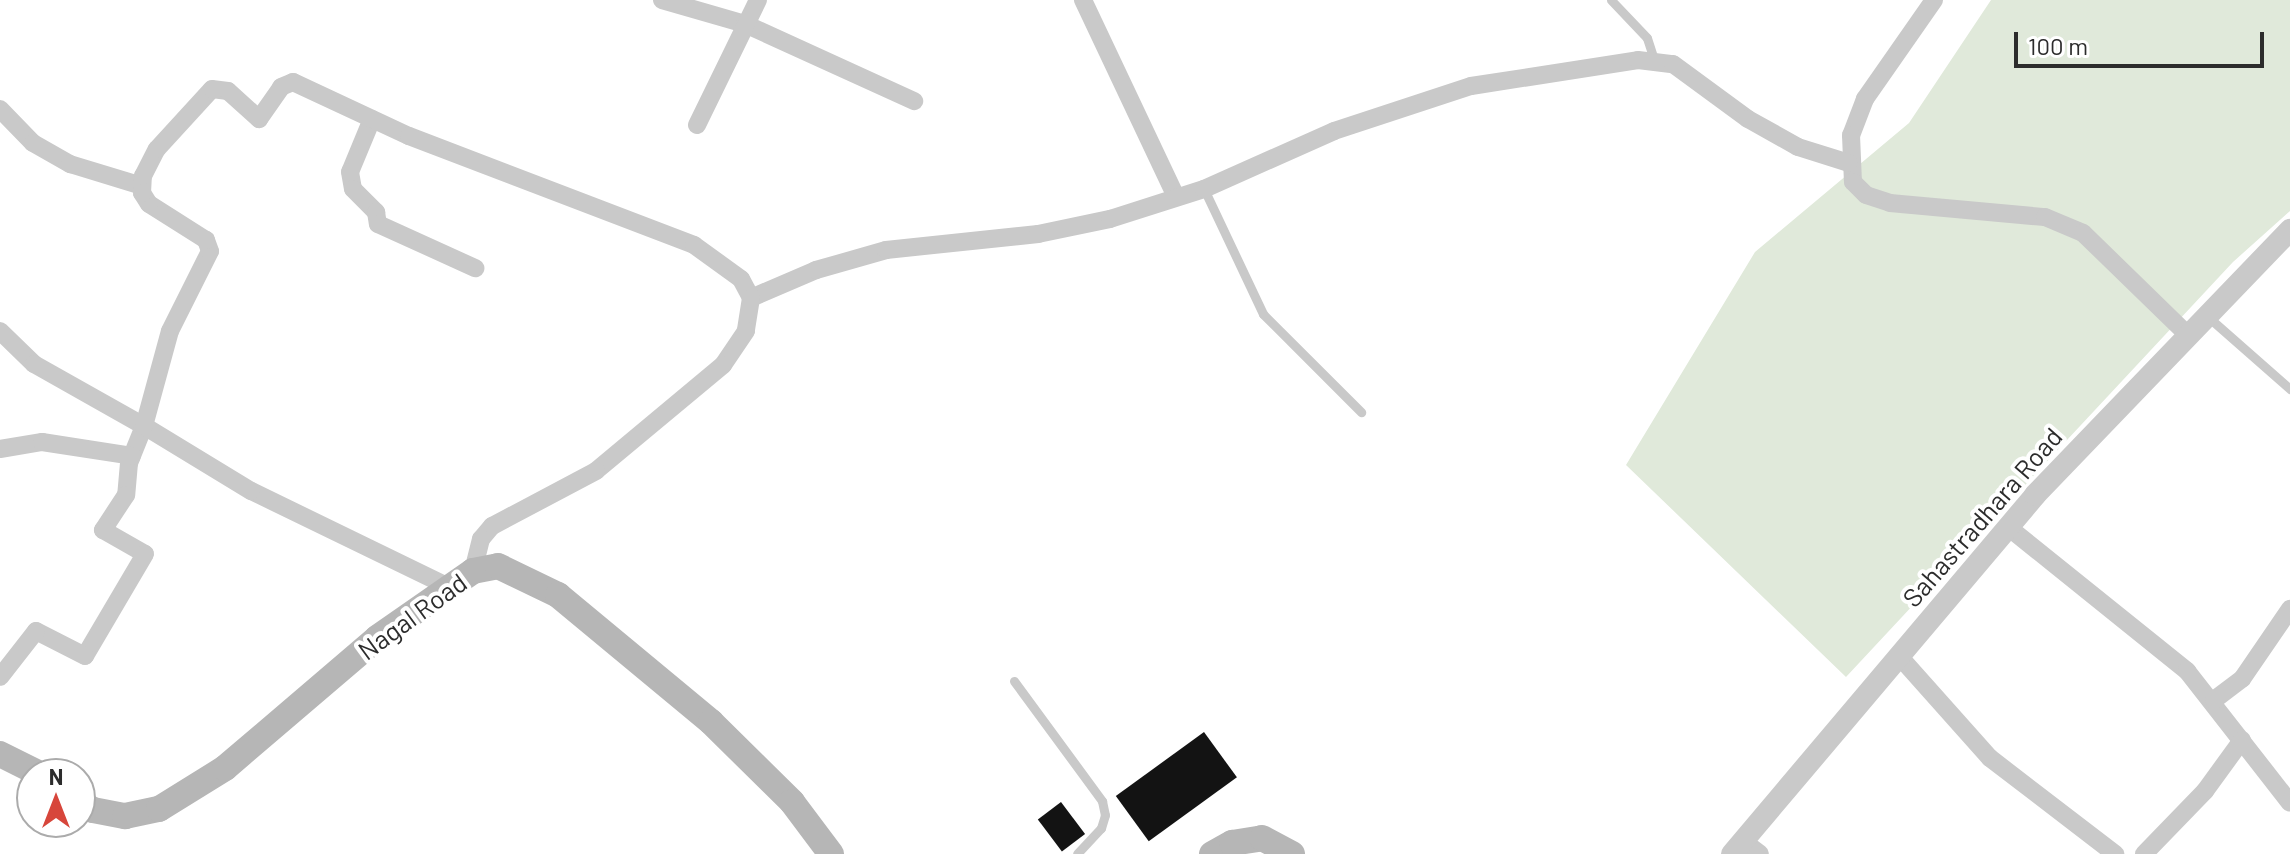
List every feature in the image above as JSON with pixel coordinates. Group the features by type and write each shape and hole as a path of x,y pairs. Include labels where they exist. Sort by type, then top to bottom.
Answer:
{"main road":[{"name":"Nagal Road","path":"96,811 125,816 159,809 225,768 377,638 473,571 498,566 558,595 711,722 792,802 831,854"},
{"path":"1212,854 1232,843 1262,838 1292,854"}],"street":[{"path":"662,0 745,24 914,101"},
{"path":"697,125 758,0"},
{"path":"1083,0 1176,197"},
{"path":"1934,0 1865,99 1851,135 1849,163 1853,182 1866,195 1890,203 2045,217 2083,233 2187,334"},
{"path":"751,298 816,270 886,250 1038,234 1204,189 1334,131 1471,86 1654,59 1673,64 1748,119 1798,147 1849,163"},
{"path":"0,677 36,631 85,656 145,554 103,530 126,495 132,456 144,426 170,331 210,251 206,240 149,204 142,186 157,149 212,89 228,91 259,119 281,87 293,82 372,119 694,245 741,279 751,298 746,331 723,365 596,471 492,526 481,539 473,571"},
{"path":"0,109 33,143 70,164 142,186"},
{"path":"372,119 350,172 353,189 376,212 378,224 475,268"},
{"name":"Sahastradhara Road","path":"1745,850 1899,656 2008,527 2187,334 2290,230"},
{"path":"0,331 34,364 251,491 449,587"},
{"path":"0,449 42,442 132,456"},
{"path":"2008,527 2187,671 2214,700 2290,803"},
{"path":"2214,700 2242,679 2290,609"},
{"path":"1899,656 1990,758 2115,854"},
{"path":"2144,854 2205,791 2242,740"}],"lane":[{"path":"1611,0 1647,38 1654,59"},
{"path":"1204,189 1263,314 1361,412"},
{"path":"2207,316 2290,389"},
{"path":"1014,681 1102,801 1105,815 1101,828 1077,854"}],"green space":[{"path":"1991,0 2290,0 2290,211 2233,262 1846,677 1626,465 1755,252 1909,123"}],"building":[{"path":"1204,732 1237,777 1149,841 1116,796"},
{"path":"1061,802 1085,834 1062,851 1038,819"}]}
